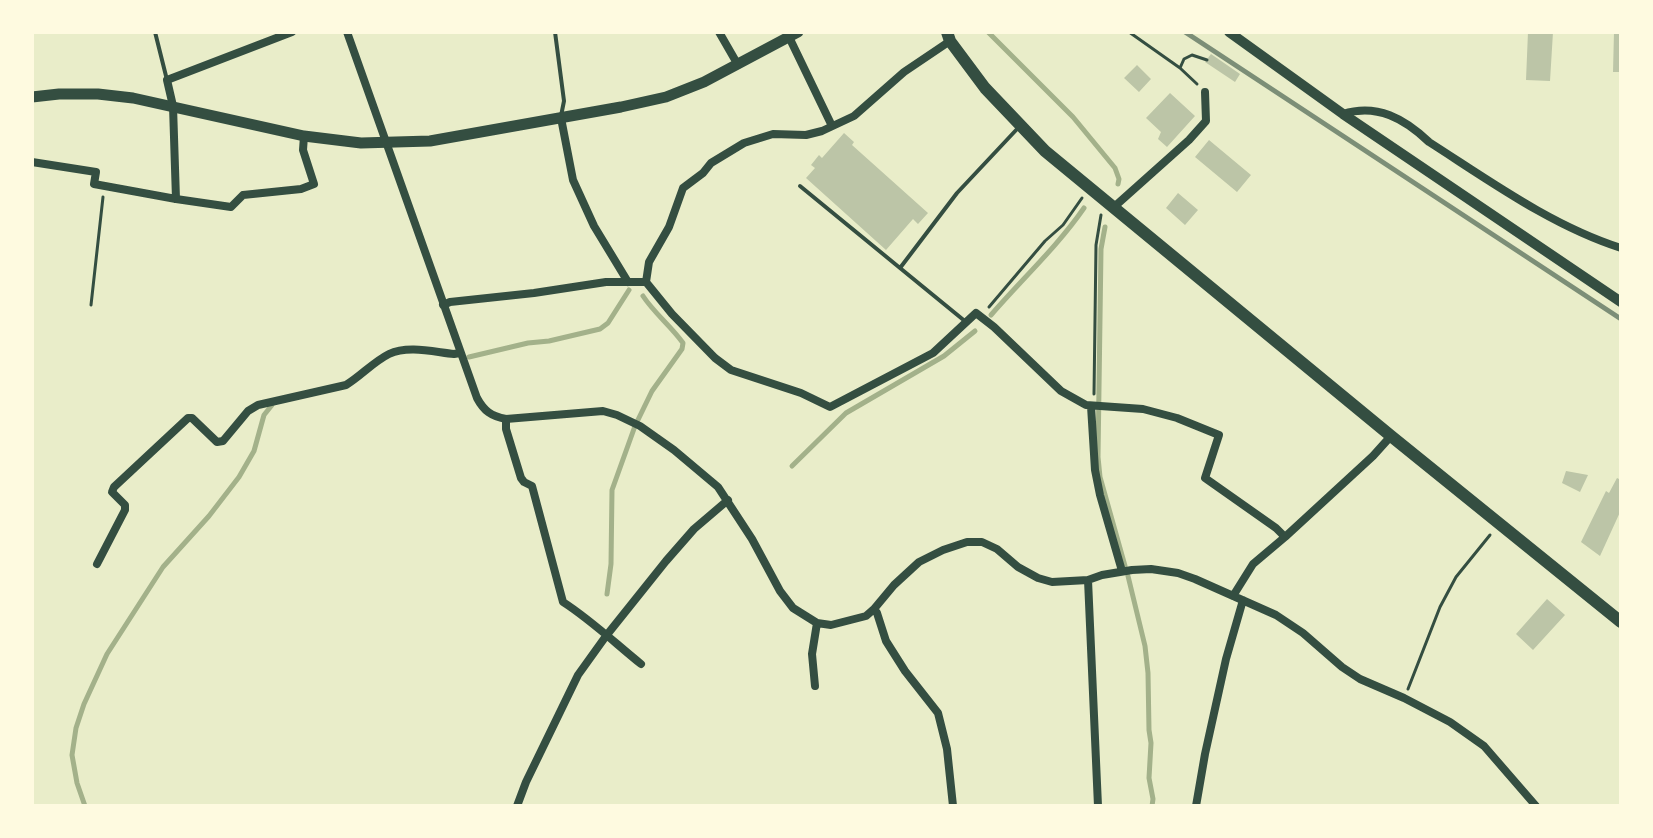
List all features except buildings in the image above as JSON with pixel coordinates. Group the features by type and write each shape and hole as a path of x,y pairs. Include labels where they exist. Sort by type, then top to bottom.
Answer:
{"main road":[{"path":"32,97 98,94 173,106 304,136 361,143 430,141 666,97 704,82 794,34"},
{"path":"949,36 985,88 1045,151 1621,622"}],"street":[{"path":"176,199 173,106 167,80 292,32"},
{"path":"347,32 460,353 484,410 494,417 506,419 603,411 637,424 718,487 752,539 780,591 793,608 817,623 831,625 866,616 919,562 967,542 982,542 997,549 1018,567 1052,582 1088,580 1122,571 1151,569 1178,573 1276,615 1360,679 1450,722 1484,746 1536,806"},
{"path":"719,32 738,65"},
{"path":"1229,32 1343,114 1621,302"},
{"path":"794,34 832,126"},
{"path":"949,36 854,116 806,135 773,134 744,143 711,163 683,188 669,227 649,262 646,282 693,336 731,370 801,393 830,407 933,353 976,313 1061,391 1086,405 1143,409 1177,418 1219,435 1205,478 1285,537"},
{"path":"1114,207 1206,121 1205,92"},
{"path":"1343,114 1359,109 1386,113 1543,214 1621,248"},
{"path":"561,118 573,180 594,226 628,282"},
{"path":"32,162 96,172 94,184 231,207 243,195 301,189 314,184 303,150 304,136"},
{"path":"443,305 606,282 646,282"},
{"path":"97,564 125,510 125,505 112,492 114,487 188,418 192,418 217,442 223,441 248,411 258,405 346,385 386,355 406,349 460,353"},
{"path":"1096,406 1095,470 1122,571"},
{"path":"506,419 506,429 521,478 532,486 563,602 595,624 641,664"},
{"path":"1233,596 1253,564 1373,456 1391,436"},
{"path":"517,806 578,675 694,529 728,500"},
{"path":"1088,580 1098,806"},
{"path":"1196,806 1226,659 1243,600"},
{"path":"874,609 886,641 938,713 947,749 953,806"},
{"path":"815,686 812,654 817,623"}],"lane":[{"path":"155,32 167,80"},
{"path":"555,32 564,101 561,118"},
{"path":"900,268 957,193 1020,126"},
{"path":"800,186 966,322"}],"path":[{"path":"1129,32 1180,68 1205,92"},
{"path":"1180,68 1184,59 1192,55 1207,60"},
{"path":"91,305 104,185"},
{"path":"982,316 1045,241 1063,225 1082,198"},
{"path":"1096,406 1096,245 1101,215"},
{"path":"1404,698 1435,618 1456,577 1500,522"}],"waterway":[{"path":"988,32 1073,117 1115,168 1118,184"},
{"path":"991,315 1051,250 1084,208"},
{"path":"1105,227 1101,249 1098,457 1100,477 1125,566"},
{"path":"469,357 600,329 608,323 629,290"},
{"path":"607,594 611,564 612,490 635,426 652,391 682,349 683,343 643,296"},
{"path":"792,466 846,413 944,356 975,331"},
{"path":"85,806 72,755 84,704 107,654 163,567 239,477 254,451 264,415 272,405"},
{"path":"1128,576 1145,646 1148,673 1152,806"}],"railway":[{"path":"1185,32 1621,319"}]}
